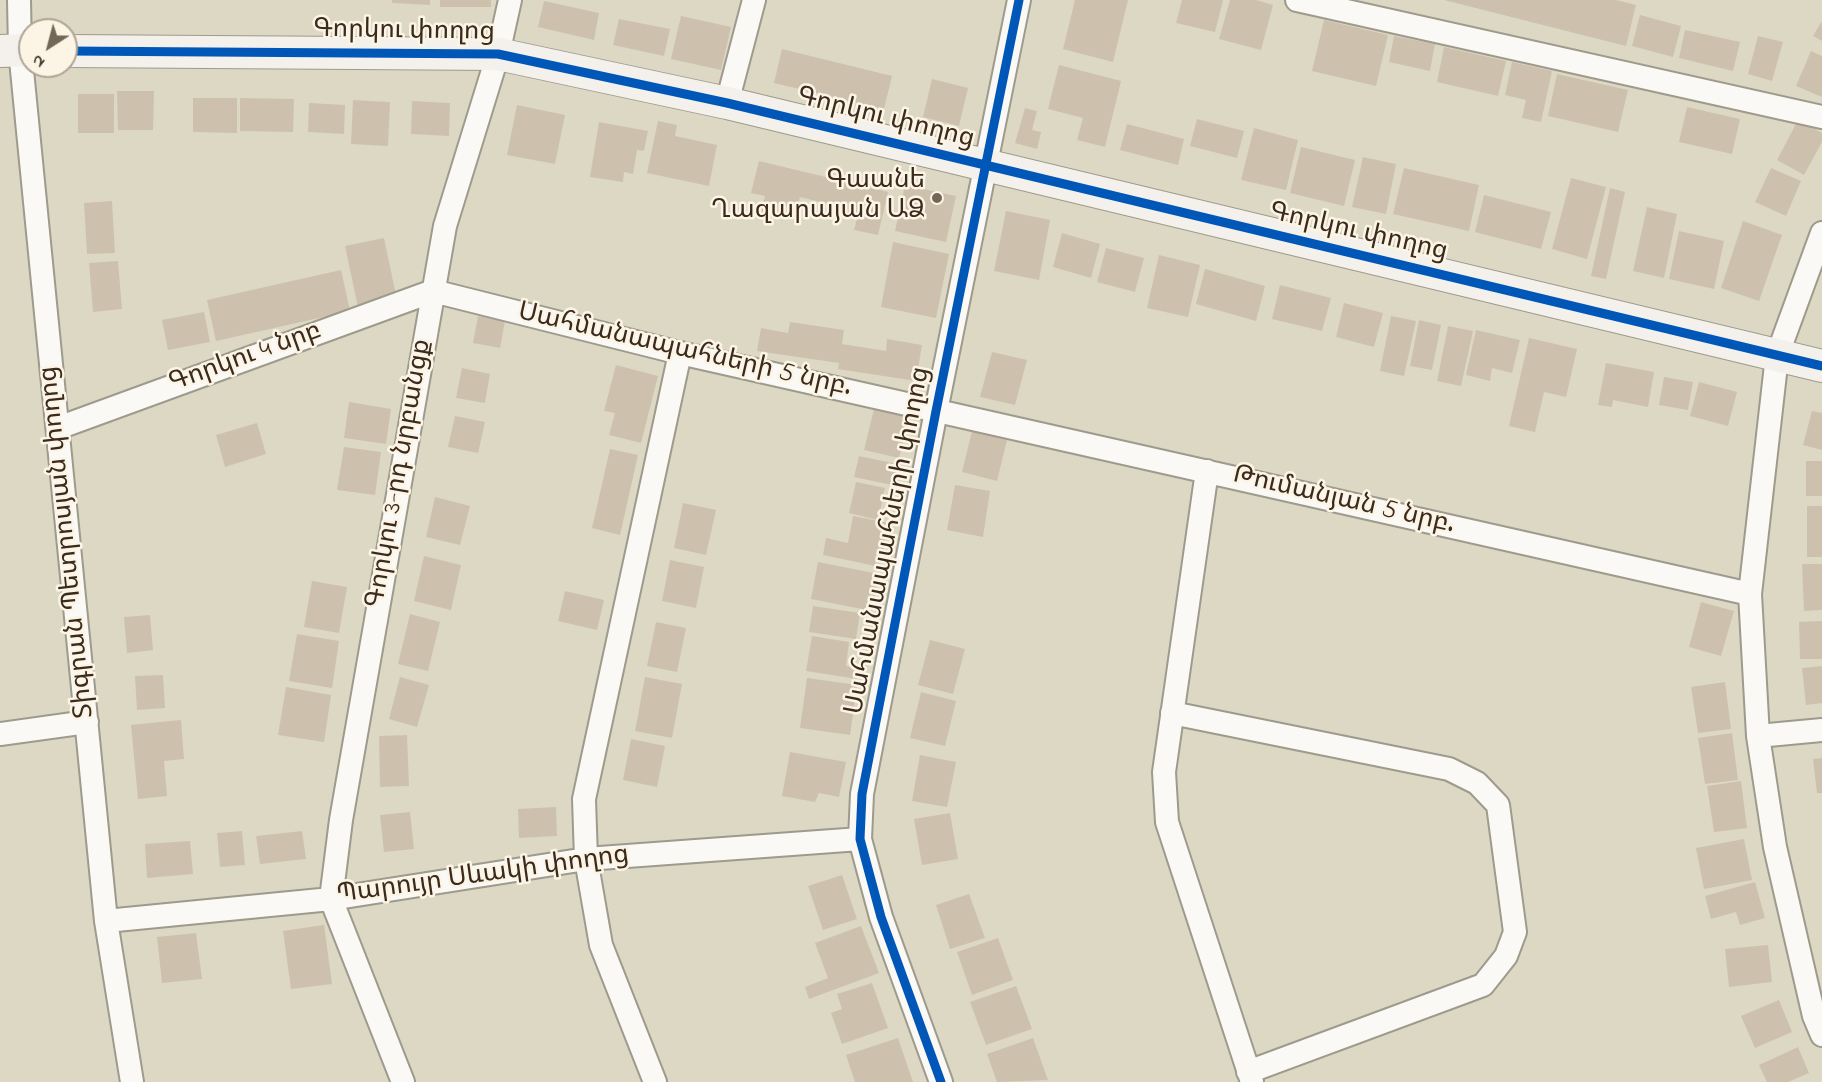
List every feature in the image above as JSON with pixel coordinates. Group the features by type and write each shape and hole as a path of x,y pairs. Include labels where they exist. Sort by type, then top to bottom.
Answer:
{"street":[{"name":"Տիգրան Պետրոսյան փողոց","path":"19,0 17,51 58,428 106,921 132,1082"},
{"name":"Գորկու 3-րդ նրբանցք","path":"331,899 343,808 445,226 498,54 510,0"},
{"path":"727,103 754,0"},
{"name":"Սահմանապահների փողոց","path":"941,1082 881,917 860,839 862,794 1019,0"},
{"path":"1299,0 1822,117"},
{"name":"Գորկու փողոց","path":"78,51 498,54 727,103 1822,366"},
{"path":"1822,233 1777,356 1750,594 1758,736 1774,847 1814,1016 1822,1035"},
{"name":"Գորկու 4 նրբ","path":"58,428 433,291"},
{"name":"Սահմանապահների 5 նրբ.","path":"433,291 680,353 936,411"},
{"path":"655,1082 601,945 586,859 584,799 680,353"},
{"name":"Թումանյան 5 նրբ.","path":"936,411 1750,594"},
{"path":"1172,713 1449,770 1476,783 1498,806 1515,932 1506,956 1483,985 1250,1077 1167,822 1164,772 1172,713 1206,471"},
{"path":"0,734 87,722"},
{"path":"1758,736 1822,730"},
{"name":"Պարույր Սևակի փողոց","path":"106,921 331,899 586,859 860,839"},
{"path":"331,899 403,1082"}],"building":[{"path":"392,0 430,0 430,5 392,3"},
{"path":"440,0 491,0 491,7 440,7"},
{"path":"1075,0 1128,0 1113,62 1063,49"},
{"path":"1182,0 1223,0 1215,32 1176,23"},
{"path":"1230,0 1256,0 1273,5 1261,50 1219,39"},
{"path":"1444,0 1616,0 1636,5 1626,46"},
{"path":"544,1 599,13 594,40 538,27"},
{"path":"1640,15 1681,26 1673,57 1632,46"},
{"path":"681,16 731,27 721,70 671,59"},
{"path":"619,19 670,29 664,56 613,45"},
{"path":"1324,20 1388,35 1376,86 1312,71"},
{"path":"1822,21 1822,41 1813,36"},
{"path":"1685,30 1740,42 1733,71 1679,58"},
{"path":"1394,36 1435,44 1430,71 1389,62"},
{"path":"1758,36 1783,42 1772,81 1748,74"},
{"path":"1444,47 1506,61 1498,96 1437,82"},
{"path":"782,49 892,76 884,109 774,83"},
{"path":"1811,51 1822,56 1822,97 1796,86"},
{"path":"1512,62 1552,71 1541,122 1522,118 1526,100 1505,95"},
{"path":"1059,65 1121,81 1105,147 1077,140 1083,118 1048,109"},
{"path":"1557,74 1628,90 1618,132 1548,116"},
{"path":"932,79 968,88 959,126 923,117"},
{"path":"117,91 154,91 153,130 118,130"},
{"path":"78,94 114,94 114,133 78,133"},
{"path":"193,98 237,98 237,133 193,132"},
{"path":"240,98 294,99 293,132 240,131"},
{"path":"353,100 390,102 388,146 351,144"},
{"path":"412,101 450,103 449,136 411,134"},
{"path":"309,103 345,105 344,134 308,132"},
{"path":"517,105 565,115 555,164 507,155"},
{"path":"1687,107 1740,119 1732,154 1679,142"},
{"path":"1025,108 1037,111 1032,130 1041,132 1037,149 1015,143"},
{"path":"1197,119 1244,131 1237,158 1190,146"},
{"path":"1798,120 1822,133 1822,142 1804,175 1777,160"},
{"path":"658,121 677,125 675,136 717,145 709,186 647,173"},
{"path":"599,122 648,131 644,151 637,150 633,174 624,172 623,182 590,177"},
{"path":"1127,124 1184,139 1178,165 1120,150"},
{"path":"1254,128 1298,140 1286,190 1241,180"},
{"path":"1301,147 1355,160 1344,206 1290,193"},
{"path":"1363,157 1396,164 1386,214 1352,207"},
{"path":"759,161 888,192 878,235 854,230 857,219 838,214 840,207 800,197 797,209 782,205 778,217 761,213 765,196 751,193"},
{"path":"1404,168 1479,185 1469,231 1393,214"},
{"path":"1771,168 1801,181 1786,216 1755,202"},
{"path":"1571,178 1606,187 1587,259 1552,249"},
{"path":"905,185 956,196 946,242 895,231"},
{"path":"1610,188 1625,192 1606,279 1591,276"},
{"path":"1484,195 1551,212 1541,249 1475,232"},
{"path":"112,201 115,253 87,254 84,203"},
{"path":"1647,207 1677,214 1664,278 1633,271"},
{"path":"1006,211 1050,220 1039,280 994,271"},
{"path":"1743,221 1782,235 1759,301 1721,288"},
{"path":"1679,231 1724,241 1714,289 1669,279"},
{"path":"1062,233 1100,244 1091,278 1053,267"},
{"path":"384,238 397,300 358,307 345,246"},
{"path":"893,242 949,254 936,318 881,307"},
{"path":"1106,248 1144,258 1135,292 1097,282"},
{"path":"1159,255 1200,265 1188,317 1147,308"},
{"path":"118,261 122,309 93,312 89,263"},
{"path":"1205,269 1265,286 1256,321 1196,304"},
{"path":"341,270 350,311 216,341 207,300"},
{"path":"1280,285 1331,298 1322,331 1272,319"},
{"path":"1344,303 1383,313 1374,347 1336,337"},
{"path":"204,312 210,342 168,350 162,320"},
{"path":"478,316 505,321 500,348 473,343"},
{"path":"1391,316 1416,321 1404,376 1380,371"},
{"path":"1419,320 1441,325 1432,370 1410,366"},
{"path":"790,322 844,330 842,344 886,351 887,339 922,345 916,381 838,369 839,363 757,351 761,328 788,333"},
{"path":"1448,326 1473,331 1461,386 1437,381"},
{"path":"1476,330 1520,340 1512,373 1492,368 1490,381 1466,375"},
{"path":"1529,338 1577,349 1566,397 1544,392 1535,432 1509,426"},
{"path":"992,352 1027,360 1015,405 980,397"},
{"path":"1606,363 1654,372 1648,407 1613,400 1612,407 1598,405"},
{"path":"616,365 658,376 641,443 609,435 615,413 604,411"},
{"path":"462,368 490,374 485,403 456,398"},
{"path":"1664,377 1693,382 1688,410 1659,405"},
{"path":"1699,382 1737,392 1728,426 1690,416"},
{"path":"349,402 391,409 386,444 344,438"},
{"path":"875,405 910,413 899,458 864,450"},
{"path":"1812,411 1822,413 1822,450 1803,445"},
{"path":"455,416 485,422 478,453 448,447"},
{"path":"257,423 266,454 225,467 216,435"},
{"path":"973,427 1008,436 997,481 962,472"},
{"path":"344,447 381,452 375,495 337,490"},
{"path":"610,449 638,455 620,535 592,528"},
{"path":"859,456 902,465 897,486 854,477"},
{"path":"1806,461 1822,461 1822,496 1806,496"},
{"path":"856,482 885,488 878,520 849,513"},
{"path":"955,485 990,491 983,537 947,530"},
{"path":"435,497 470,506 460,545 426,537"},
{"path":"683,503 716,510 706,555 674,548"},
{"path":"1807,506 1822,506 1822,557 1807,557"},
{"path":"853,516 889,523 880,567 823,555 826,538 848,543"},
{"path":"424,556 461,565 451,610 414,601"},
{"path":"670,560 704,567 696,608 662,601"},
{"path":"818,562 879,574 872,611 811,599"},
{"path":"1802,564 1822,564 1822,610 1804,611"},
{"path":"312,581 347,587 339,633 304,627"},
{"path":"565,591 604,600 597,630 558,621"},
{"path":"1701,602 1734,611 1721,656 1689,647"},
{"path":"813,606 860,613 856,639 809,632"},
{"path":"410,614 440,622 428,671 398,664"},
{"path":"150,615 153,650 127,653 124,617"},
{"path":"1822,621 1822,659 1800,659 1799,622"},
{"path":"656,622 686,628 677,672 647,666"},
{"path":"297,634 339,641 332,688 289,681"},
{"path":"812,636 849,642 846,666 859,668 857,679 806,671"},
{"path":"930,640 965,649 953,694 918,685"},
{"path":"1822,666 1822,703 1806,705 1802,668"},
{"path":"163,675 165,708 137,710 135,676"},
{"path":"400,677 429,685 417,727 389,719"},
{"path":"645,677 682,684 672,738 635,731"},
{"path":"807,678 857,685 850,735 800,728"},
{"path":"1725,682 1731,729 1698,733 1691,687"},
{"path":"286,687 331,695 324,742 278,735"},
{"path":"921,692 956,701 945,746 910,738"},
{"path":"181,720 184,759 164,761 167,796 138,799 131,725"},
{"path":"1732,733 1738,780 1705,784 1698,738"},
{"path":"407,735 409,786 380,787 379,736"},
{"path":"631,739 665,746 657,787 623,780"},
{"path":"790,752 846,762 839,797 819,793 815,802 782,796"},
{"path":"920,755 956,762 947,807 912,801"},
{"path":"1822,758 1822,793 1817,793 1813,759"},
{"path":"1741,781 1747,828 1714,832 1707,786"},
{"path":"556,807 557,836 519,838 518,809"},
{"path":"410,812 414,849 384,852 380,815"},
{"path":"950,813 958,859 922,865 914,819"},
{"path":"242,831 245,865 220,867 217,833"},
{"path":"302,831 306,859 260,864 256,836"},
{"path":"1744,839 1752,880 1704,889 1696,848"},
{"path":"190,841 193,874 147,878 145,844"},
{"path":"842,875 857,919 823,930 808,886"},
{"path":"1755,882 1765,918 1740,925 1736,912 1711,919 1705,896"},
{"path":"969,894 985,938 950,949 936,905"},
{"path":"324,925 332,984 291,989 283,931"},
{"path":"861,926 879,973 809,999 805,987 828,978 815,943"},
{"path":"196,933 202,979 162,983 157,937"},
{"path":"998,938 1013,980 972,995 957,952"},
{"path":"1768,945 1772,982 1729,987 1725,949"},
{"path":"872,983 888,1028 842,1044 831,1013 842,1009 837,994"},
{"path":"1016,986 1032,1029 986,1045 970,1002"},
{"path":"1779,1000 1792,1032 1755,1048 1741,1016"},
{"path":"898,1038 913,1082 855,1082 846,1055"},
{"path":"1033,1038 1048,1080 997,1082 987,1054"},
{"path":"1798,1047 1809,1073 1788,1082 1767,1082 1759,1065"}],"cycle path":[{"path":"941,1082 881,917 860,839 862,794 1019,0"},
{"path":"78,51 498,54 727,103 1822,366"}],"place":[{"name":"Գաանե Ղազարայան ԱՁ","path":"937,198"}]}
